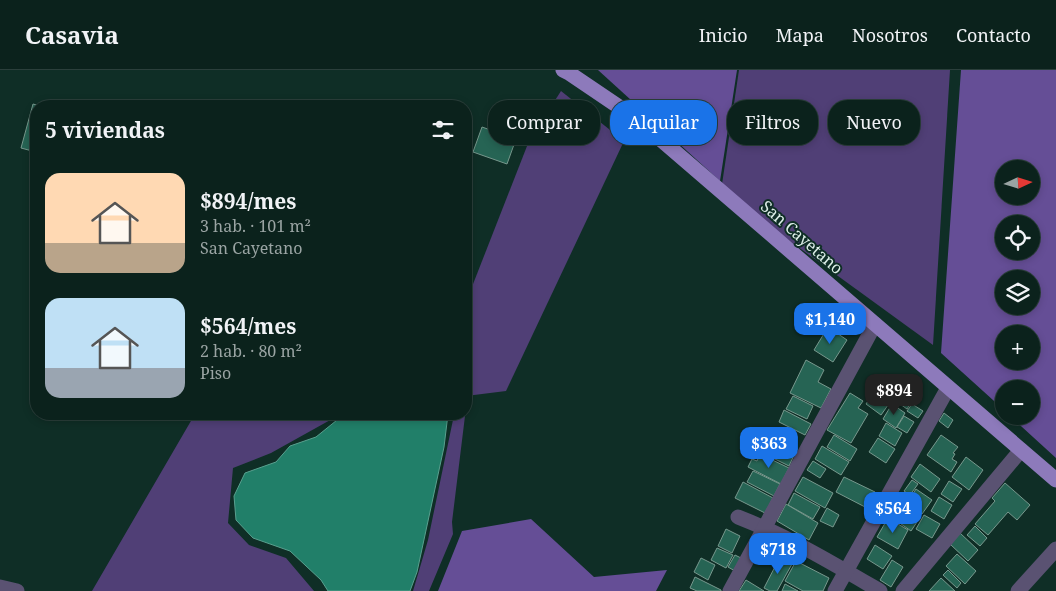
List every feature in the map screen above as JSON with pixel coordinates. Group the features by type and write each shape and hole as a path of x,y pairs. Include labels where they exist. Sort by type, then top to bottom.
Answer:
{"main road":[{"name":"San Cayetano","path":"563,70 637,118 1056,480"}],"street":[{"path":"730,591 875,324"},
{"path":"835,591 948,388"},
{"path":"903,591 1021,450"},
{"path":"738,517 764,527 880,591"},
{"path":"1018,591 1056,548"},
{"path":"0,587 18,591"}],"shaded area":[{"path":"598,70 737,70 732,100 727,100 727,135 720,181 680,145 717,145 717,100 631,100"},
{"path":"739,70 950,70 933,345 721,191 728,145 818,145 818,100 735,100"},
{"path":"961,70 1056,70 1056,458 1020,425 1040,425 1040,380 995,380 995,402 941,353"},
{"path":"561,91 572,100 555,100"},
{"path":"600,122 610,130 610,145 622,145 506,391 472,395 472,287 527,145 600,145"},
{"path":"192,420 330,420 271,453 233,468 228,523 249,545 286,558 314,591 92,591"},
{"path":"337,420 447,420 444,447 417,572 410,591 328,591 321,580 290,551 253,538 236,520 234,496 245,473 276,462 290,446 316,437"},
{"path":"453,420 465,420 452,522 453,534 429,591 413,591 428,540"},
{"path":"531,519 594,577 667,570 656,591 438,591 462,531"}],"building":[{"path":"30,115 30,150 21,148"},
{"path":"482,127 488,129 488,145 514,145 507,164 473,152"},
{"path":"828,327 847,340 833,362 814,350"},
{"path":"806,360 824,370 818,382 831,389 821,408 790,393"},
{"path":"882,380 898,391 881,415 866,404"},
{"path":"900,392 904,395 898,403 895,400"},
{"path":"850,393 863,401 858,408 868,414 851,443 827,430"},
{"path":"793,396 813,406 807,419 786,409"},
{"path":"905,396 912,401 907,409 900,404"},
{"path":"892,404 905,413 896,428 883,419"},
{"path":"912,404 923,411 918,418 907,411"},
{"path":"784,410 811,424 805,435 779,422"},
{"path":"944,413 953,420 948,428 939,421"},
{"path":"904,416 914,422 907,433 897,427"},
{"path":"886,423 902,433 895,446 879,436"},
{"path":"834,435 857,449 850,461 827,447"},
{"path":"941,435 958,447 953,453 955,454 952,459 957,462 951,472 927,455"},
{"path":"768,437 796,451 789,466 761,452"},
{"path":"878,438 895,449 886,463 869,452"},
{"path":"822,446 849,462 841,475 815,459"},
{"path":"760,454 789,468 781,484 748,467 752,459 757,461"},
{"path":"966,457 983,470 969,490 952,477"},
{"path":"813,461 826,469 820,478 807,470"},
{"path":"920,464 940,479 931,492 911,477"},
{"path":"753,471 780,484 774,496 747,482"},
{"path":"803,477 833,493 825,508 795,491"},
{"path":"844,477 875,492 867,508 836,492"},
{"path":"912,480 918,484 910,495 904,491"},
{"path":"949,481 962,489 953,502 941,494"},
{"path":"743,482 773,498 765,513 735,498"},
{"path":"1005,483 1030,505 1017,520 1008,512 988,535 975,524 995,501 992,498"},
{"path":"916,489 932,500 922,514 915,509 913,512 899,500 903,495 909,500"},
{"path":"794,493 820,507 813,519 788,505"},
{"path":"939,497 952,505 944,519 931,511"},
{"path":"786,504 818,523 809,540 777,521"},
{"path":"898,504 919,519 911,531 890,516"},
{"path":"827,508 839,515 833,527 820,521"},
{"path":"924,515 940,524 932,538 916,529"},
{"path":"888,518 908,530 898,549 877,537"},
{"path":"975,526 987,538 980,546 967,535"},
{"path":"726,529 740,536 732,553 718,546"},
{"path":"960,533 978,550 968,561 950,544"},
{"path":"766,545 777,551 773,559 762,554"},
{"path":"875,545 892,556 883,569 867,559"},
{"path":"717,548 733,555 726,568 711,560"},
{"path":"957,554 976,571 965,584 946,566"},
{"path":"735,555 741,558 735,571 728,567"},
{"path":"780,557 792,564 777,591 770,591 764,588"},
{"path":"701,558 715,565 708,580 694,572"},
{"path":"892,560 903,567 891,587 880,580"},
{"path":"796,561 829,578 823,591 803,591 785,581"},
{"path":"948,570 961,583 957,588 943,575"},
{"path":"695,577 721,591 697,591 690,588"},
{"path":"941,578 955,591 929,591"},
{"path":"746,580 764,591 739,591"},
{"path":"785,584 798,591 782,591"}]}
